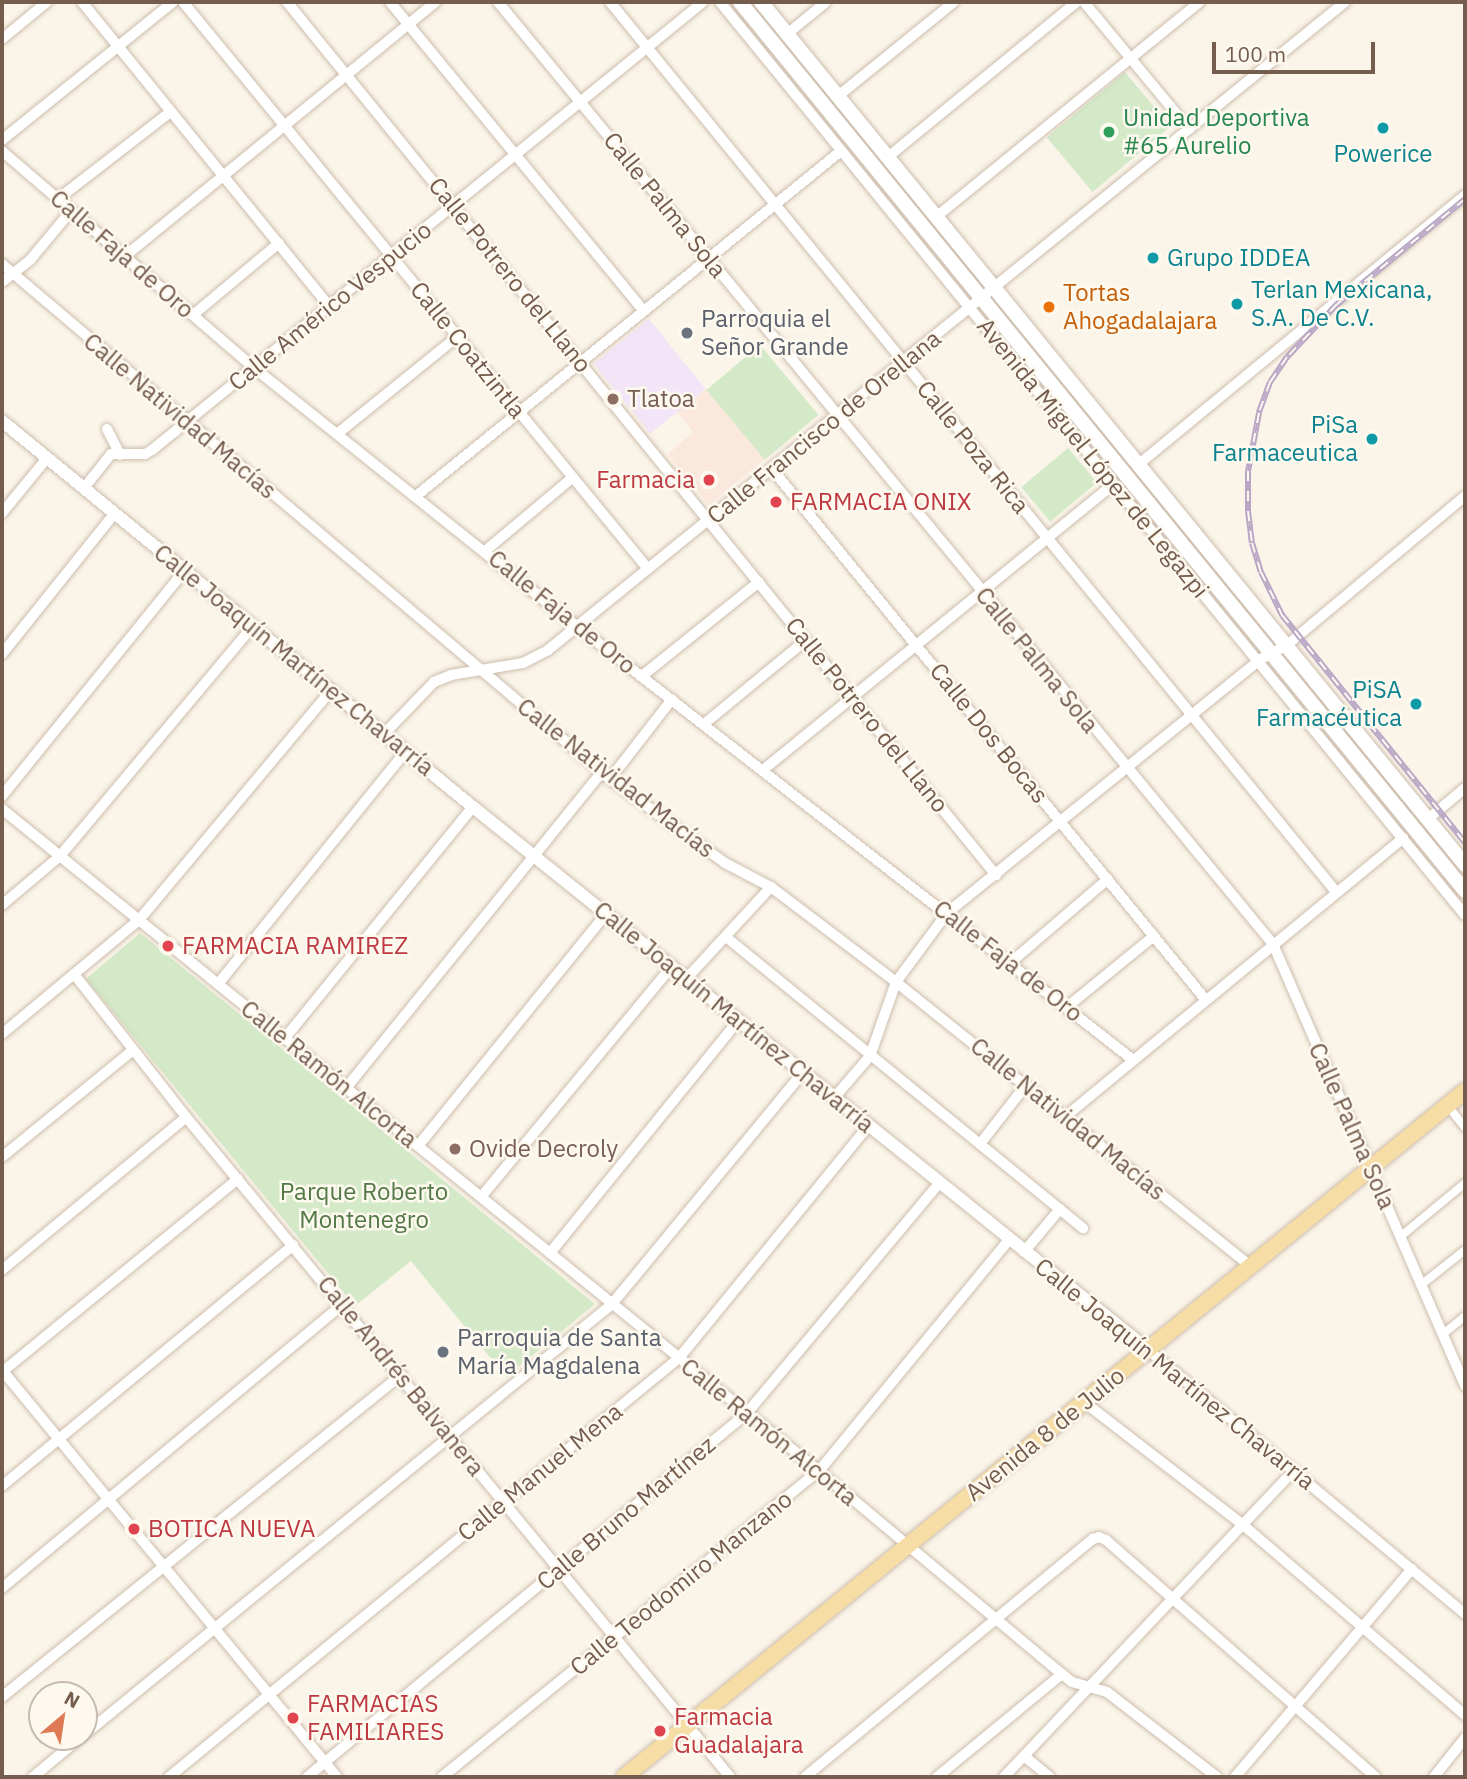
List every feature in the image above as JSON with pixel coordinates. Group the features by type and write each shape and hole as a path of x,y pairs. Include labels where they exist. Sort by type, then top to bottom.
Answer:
{"main road":[{"name":"Avenida Miguel López de Legazpi","path":"740,2 975,304 1265,657 1389,798 1465,891"},
{"name":"Avenida Miguel López de Legazpi","path":"761,2 1465,865"},
{"path":"1389,798 1402,787"},
{"name":"Avenida 8 de Julio","path":"624,1777 1465,1091"}],"street":[{"path":"2,39 47,2"},
{"path":"82,2 330,307"},
{"path":"2,140 173,2"},
{"name":"Calle Coatzintla","path":"183,2 648,569"},
{"name":"Calle Potrero del Llano","path":"287,2 996,875"},
{"path":"390,2 643,311"},
{"path":"124,257 436,2"},
{"name":"Calle Palma Sola","path":"498,2 1126,769 1273,944 1465,1386"},
{"name":"Calle Poza Rica","path":"610,2 1336,892"},
{"name":"Calle Américo Vespucio","path":"83,488 104,459 145,454 152,450 703,2"},
{"name":"Avenida Miguel López de Legazpi","path":"720,2 841,151 975,304 1114,484 1265,657 1465,915"},
{"path":"787,34 826,2"},
{"path":"838,96 954,2"},
{"path":"888,157 1077,2"},
{"path":"1084,2 1189,130"},
{"path":"936,217 1200,2"},
{"name":"Calle Francisco de Orellana","path":"384,734 434,682 478,670 523,663 548,650 1345,2"},
{"path":"58,199 170,112"},
{"path":"416,496 841,151"},
{"name":"Calle Faja de Oro","path":"2,152 253,367 578,627 1132,1059"},
{"path":"1139,464 1465,195"},
{"path":"2,282 30,260 71,211"},
{"path":"193,315 279,243"},
{"name":"Calle Natividad Macías","path":"2,264 606,776 724,863 771,887 1066,1116 1251,1266"},
{"path":"337,434 458,337"},
{"name":"Calle Joaquín Martínez Chavarría","path":"2,421 405,752 1147,1349 1465,1614"},
{"path":"107,429 120,455"},
{"path":"2,513 47,458"},
{"name":"Calle Dos Bocas","path":"772,469 1205,999"},
{"path":"485,551 572,478"},
{"path":"763,770 1114,484"},
{"path":"834,1098 870,1056 896,982 947,913 1265,657 1287,645 1465,496"},
{"path":"2,654 115,513"},
{"path":"2,796 185,570"},
{"path":"642,676 759,582"},
{"path":"2,905 60,856 253,625"},
{"path":"704,724 806,640"},
{"path":"2,1034 139,920 331,690"},
{"path":"346,1088 536,858 672,699"},
{"path":"218,984 405,752"},
{"path":"1428,819 1465,788"},
{"path":"285,1038 473,807"},
{"name":"Calle Ramón Alcorta","path":"2,809 819,1471 1072,1682 1107,1692 1217,1777"},
{"path":"1066,1116 1403,838"},
{"path":"1010,963 1108,879"},
{"path":"687,978 771,887"},
{"path":"418,1146 607,913"},
{"path":"1067,1007 1154,936"},
{"path":"726,937 1083,1228"},
{"path":"481,1197 672,966"},
{"name":"Calle Andrés Balvanera","path":"74,974 186,1117 343,1304 730,1777"},
{"path":"550,1253 739,1020"},
{"path":"2,1157 133,1050"},
{"path":"98,1724 612,1304 803,1072"},
{"path":"980,1144 1026,1085"},
{"path":"1448,1106 1465,1128"},
{"path":"2,1270 186,1117"},
{"name":"Calle Manuel Mena","path":"169,1777 679,1358 869,1125"},
{"path":"238,1179 2,1371 337,1777"},
{"name":"Calle Bruno Martínez","path":"307,1777 747,1413 939,1183"},
{"path":"1400,1237 1465,1184"},
{"path":"1024,1252 1060,1209"},
{"name":"Calle Teodomiro Manzano","path":"442,1777 819,1471 1009,1240"},
{"path":"2,1486 293,1245"},
{"path":"1421,1285 1465,1250"},
{"path":"2,1588 343,1304"},
{"path":"1443,1334 1465,1315"},
{"path":"2,1697 401,1375"},
{"path":"1084,1402 1242,1524 1465,1715"},
{"path":"1004,1777 1294,1469"},
{"path":"805,1777 1093,1539 1099,1538 1106,1540 1376,1777"},
{"path":"1235,1777 1412,1569"},
{"path":"937,1777 1062,1674"},
{"path":"1434,1777 1465,1738"},
{"path":"33,1777 65,1751"},
{"path":"1024,1756 1050,1777"}],"shaded area":[{"path":"649,319 706,389 650,434 594,364"},
{"path":"706,389 765,459 709,505 668,454 693,432 677,412"}],"green space":[{"name":"Unidad Deportiva #65 Aurelio","path":"1125,72 1171,126 1093,192 1047,138"},
{"path":"760,345 818,415 765,460 706,390"},
{"path":"1068,448 1097,482 1050,522 1021,487"},
{"name":"Parque Roberto Montenegro","path":"140,933 595,1304 506,1377 411,1261 355,1306 86,979"}],"railway":[{"path":"1465,199 1337,304 1287,357 1270,382 1259,413 1248,471 1248,511 1252,543 1261,572 1282,615 1465,843"}],"place":[{"name":"Powerice","path":"1383,128"},
{"name":"Unidad Deportiva #65 Aurelio","path":"1109,132"},
{"name":"Grupo IDDEA","path":"1153,258"},
{"name":"Terlan Mexicana, S.A. De C.V.","path":"1237,304"},
{"name":"Tortas Ahogadalajara","path":"1049,307"},
{"name":"Parroquia el Señor Grande","path":"687,333"},
{"name":"Tlatoa","path":"613,399"},
{"name":"PiSa Farmaceutica","path":"1372,439"},
{"name":"Farmacia","path":"709,480"},
{"name":"FARMACIA ONIX","path":"776,502"},
{"name":"PiSA Farmacéutica","path":"1416,704"},
{"name":"FARMACIA RAMIREZ","path":"168,946"},
{"name":"Ovide Decroly","path":"455,1149"},
{"name":"Parroquia de Santa María Magdalena","path":"443,1352"},
{"name":"BOTICA NUEVA","path":"134,1529"},
{"name":"FARMACIAS FAMILIARES","path":"293,1718"},
{"name":"Farmacia Guadalajara","path":"660,1731"}]}
